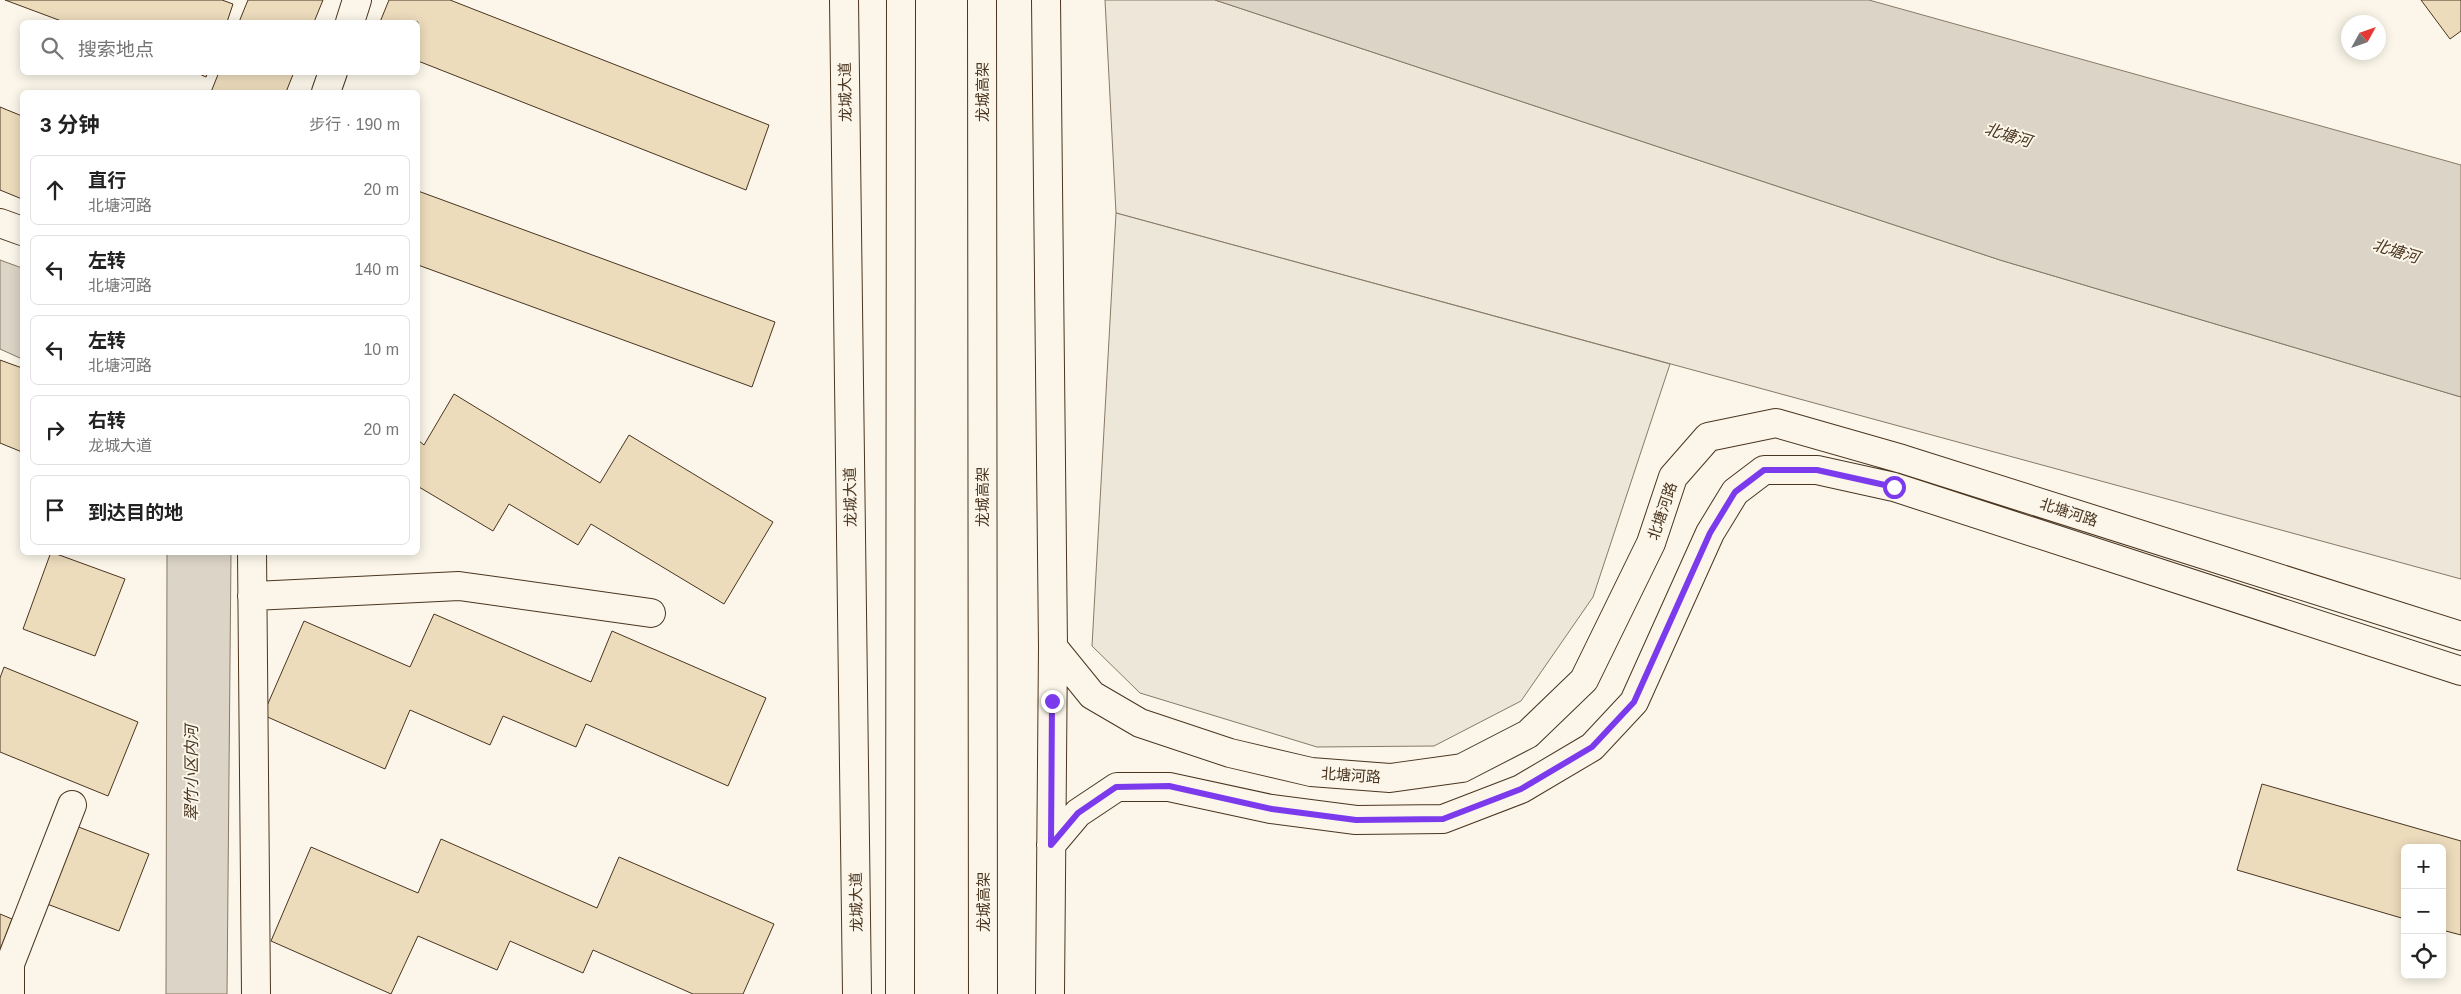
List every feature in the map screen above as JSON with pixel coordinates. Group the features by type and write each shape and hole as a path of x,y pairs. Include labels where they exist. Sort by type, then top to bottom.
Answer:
{"main road":[{"path":"351,20 357,0"},
{"name":"龙城大道","path":"844,0 857,994"},
{"path":"900,0 900,994"},
{"name":"龙城高架","path":"982,0 983,994"},
{"path":"1046,0 1053,647 1050,994"},
{"path":"327,90 332,75"},
{"path":"0,223 20,230"},
{"name":"北塘河路","path":"1053,647 1092,695 1140,723 1230,753 1311,772 1390,778 1462,768 1528,734 1584,680 1651,543 1673,477 1708,437 1776,423 1902,459 2461,636"},
{"name":"北塘河路","path":"1051,845 1078,813 1116,787 1169,786 1272,809 1356,820 1443,819 1521,789 1592,747 1634,702 1710,533 1735,492 1764,470 1817,470 1894,487 2461,671"},
{"path":"252,555 256,994"},
{"path":"252,596 459,586 652,613"},
{"path":"10,994 10,964 72,805"}],"shaded area":[{"path":"1105,0 1215,0 2000,260 2461,397 2461,579 1116,213"},
{"path":"1116,213 1670,364 1593,597 1521,701 1434,746 1317,747 1140,693 1092,646"}],"water":[{"name":"北塘河","path":"1215,0 1869,0 2461,165 2461,397 2000,260"},
{"path":"0,260 20,267 20,358 0,349"},
{"name":"翠竹小区内河","path":"167,555 231,555 227,994 166,994"}],"building":[{"path":"5,0 222,0 233,4 228,20 59,20"},
{"path":"248,0 323,0 315,20 240,20"},
{"path":"389,0 450,0 769,125 746,190 420,62 420,20 381,20"},
{"path":"2421,0 2461,0 2461,31 2450,39"},
{"path":"218,75 293,75 287,90 212,90"},
{"path":"0,107 20,115 20,198 0,190"},
{"path":"420,192 775,322 752,387 420,266"},
{"path":"0,360 20,367 20,451 0,443"},
{"path":"454,394 600,483 629,435 773,522 724,604 591,524 578,545 509,504 493,531 420,488 420,442 424,445"},
{"path":"50,555 59,555 125,579 95,656 23,629"},
{"path":"434,614 591,682 612,631 766,698 728,786 586,724 576,747 503,716 490,745 410,710 385,769 263,715 304,621 410,667"},
{"path":"4,667 138,722 108,796 0,752 0,678"},
{"path":"2262,784 2461,841 2461,935 2446,931 2446,844 2401,844 2401,918 2237,870"},
{"path":"76,826 149,854 119,931 47,904"},
{"path":"441,839 597,908 619,857 774,924 743,994 693,994 593,950 583,973 510,941 497,970 418,936 391,994 271,941 311,847 418,893"},
{"path":"0,914 12,919 0,950"}],"route":[{"path":"1052,701 1051,845 1078,813 1116,787 1169,786 1272,809 1356,820 1443,819 1521,789 1592,747 1634,702 1710,533 1735,492 1764,470 1817,470 1894,487"}]}
